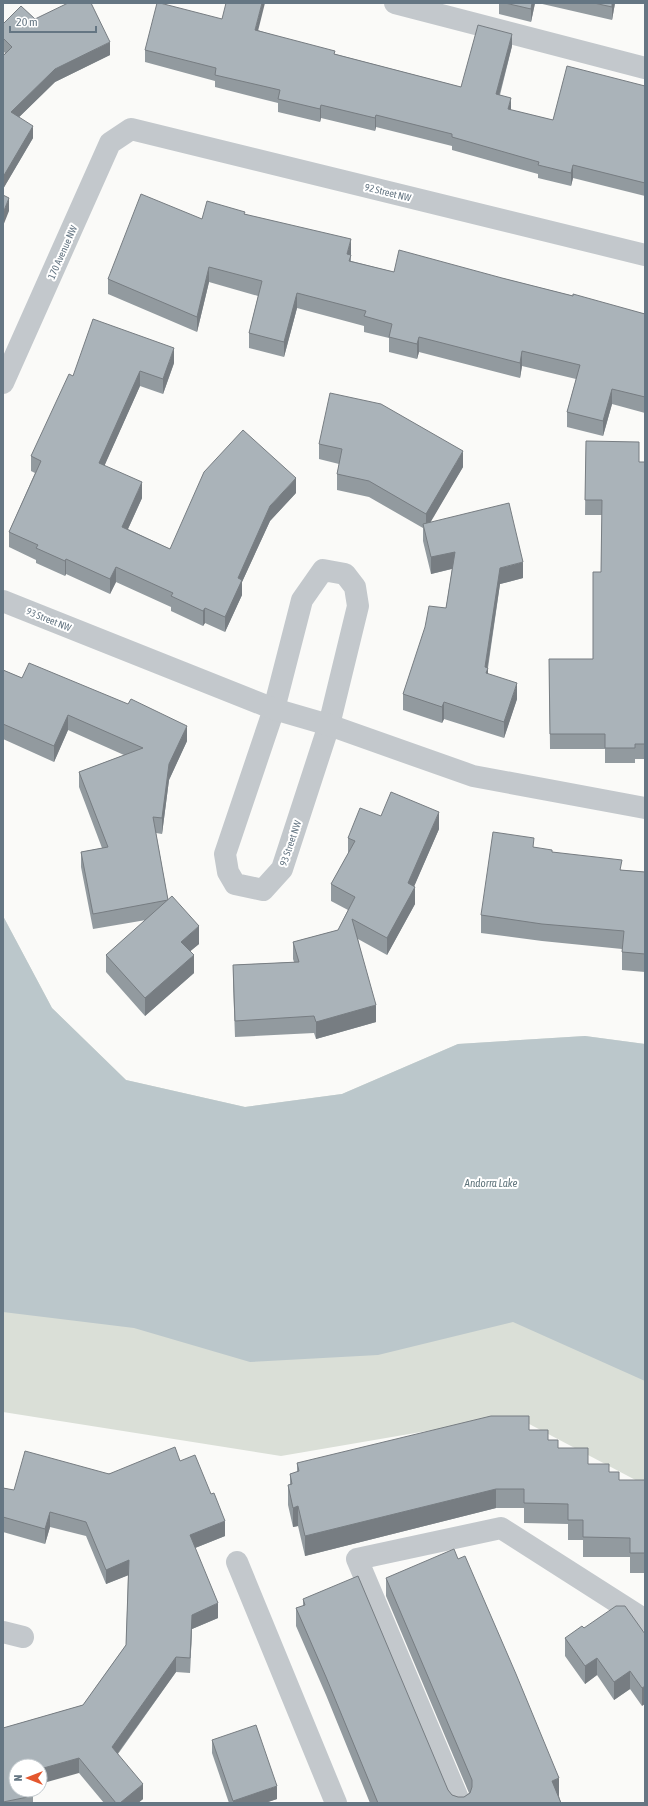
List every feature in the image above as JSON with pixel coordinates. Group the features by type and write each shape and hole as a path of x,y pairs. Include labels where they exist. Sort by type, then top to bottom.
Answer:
{"street":[{"path":"394,3 645,68"},
{"name":"92 Street NW","path":"131,129 645,255"},
{"name":"170 Avenue NW","path":"3,383 110,143 131,129"},
{"name":"93 Street NW","path":"323,570 345,574 355,587 358,606 329,725 282,869 263,890 235,884 228,872 225,854 274,709 302,600 323,570"},
{"name":"93 Street NW","path":"3,601 274,709 329,725 473,776 645,808"},
{"path":"460,1803 357,1559 501,1528 645,1620"},
{"path":"237,1562 336,1803"}],"shaded area":[{"name":"Andorra Lake","path":"3,916 52,1008 126,1080 245,1107 342,1094 458,1044 585,1036 645,1044 645,1485 514,1416 281,1456 3,1412"}],"water":[{"name":"Andorra Lake","path":"3,916 52,1008 126,1080 245,1107 342,1094 458,1044 585,1036 645,1044 645,1381 513,1322 378,1355 250,1362 134,1328 3,1312"}],"building":[{"path":"68,3 91,3 110,42 55,69 11,112 33,126 3,177 3,56 12,47 3,38 3,24 21,6 35,19"},
{"path":"157,3 222,19 226,3 262,3 255,30 335,51 334,54 461,87 478,25 512,34 496,94 511,98 508,109 553,120 567,66 645,86 645,183 573,165 571,173 538,165 539,162 452,137 452,134 376,115 375,118 321,105 320,109 278,99 280,90 215,75 216,68 145,50"},
{"path":"505,3 532,3 531,9"},
{"path":"594,3 612,3 612,7"},
{"path":"141,194 202,219 207,201 245,212 244,214 351,239 347,254 351,255 349,261 394,272 399,250 573,296 573,294 645,314 645,397 612,389 603,421 567,412 580,365 522,351 520,363 419,337 417,344 389,337 392,324 364,316 366,311 297,293 284,342 249,333 262,281 209,267 197,317 108,279"},
{"path":"3,195 9,198 3,213"},
{"path":"93,319 174,348 163,379 140,371 99,463 142,482 122,527 170,549 204,472 243,430 296,478 270,506 238,578 242,580 225,617 205,608 203,611 171,596 173,593 116,567 110,579 66,559 65,561 36,548 38,545 9,532 41,461 31,456 69,374 73,376"},
{"path":"330,393 381,404 463,451 426,514 369,481 337,474 342,449 319,444"},
{"path":"586,441 639,442 639,462 645,462 645,744 635,744 635,748 605,748 605,734 550,734 549,659 593,659 593,572 601,572 602,500 585,500"},
{"path":"509,503 523,562 500,568 485,667 488,668 486,673 517,683 504,722 444,702 442,707 403,694 425,627 429,606 446,608 455,552 431,557 423,524"},
{"path":"29,663 128,704 131,699 187,726 169,764 162,818 153,817 168,900 93,914 81,852 108,847 79,772 143,748 68,715 54,746 3,724 3,670 22,678"},
{"path":"391,792 439,812 408,883 415,887 387,938 352,919 376,1005 316,1022 314,1016 235,1021 233,965 299,962 293,942 338,930 355,897 331,884 355,841 348,838 360,808 381,816"},
{"path":"493,832 534,838 533,847 552,850 552,852 622,860 620,870 645,872 645,954 622,952 624,931 542,924 481,915"},
{"path":"172,896 199,926 181,942 194,955 145,998 106,955"},
{"path":"491,1416 529,1416 529,1430 548,1430 548,1440 558,1440 558,1448 588,1448 588,1464 609,1464 609,1472 619,1472 619,1480 645,1480 645,1553 630,1553 630,1538 583,1537 583,1520 568,1520 568,1504 524,1503 524,1489 496,1489 305,1536 298,1506 293,1508 288,1485 292,1484 290,1474 299,1471 297,1463"},
{"path":"175,1447 180,1461 195,1455 211,1494 214,1493 225,1521 190,1535 218,1603 192,1615 190,1658 176,1657 112,1747 143,1784 120,1803 116,1803 79,1758 48,1767 48,1758 8,1758 8,1798 23,1798 3,1802 3,1728 83,1705 126,1645 129,1560 106,1570 86,1522 50,1512 45,1529 3,1517 3,1488 14,1490 25,1451 109,1474"},
{"path":"454,1549 458,1559 465,1556 516,1674 559,1778 552,1781 561,1803 378,1803 296,1608 305,1605 303,1599 358,1576 448,1790 452,1795 464,1797 470,1793 472,1780 386,1578"},
{"path":"616,1606 625,1606 645,1634 645,1686 642,1688 630,1671 614,1682 597,1658 585,1666 565,1638 582,1626 584,1628"},
{"path":"256,1725 277,1786 233,1801 212,1740"}]}
